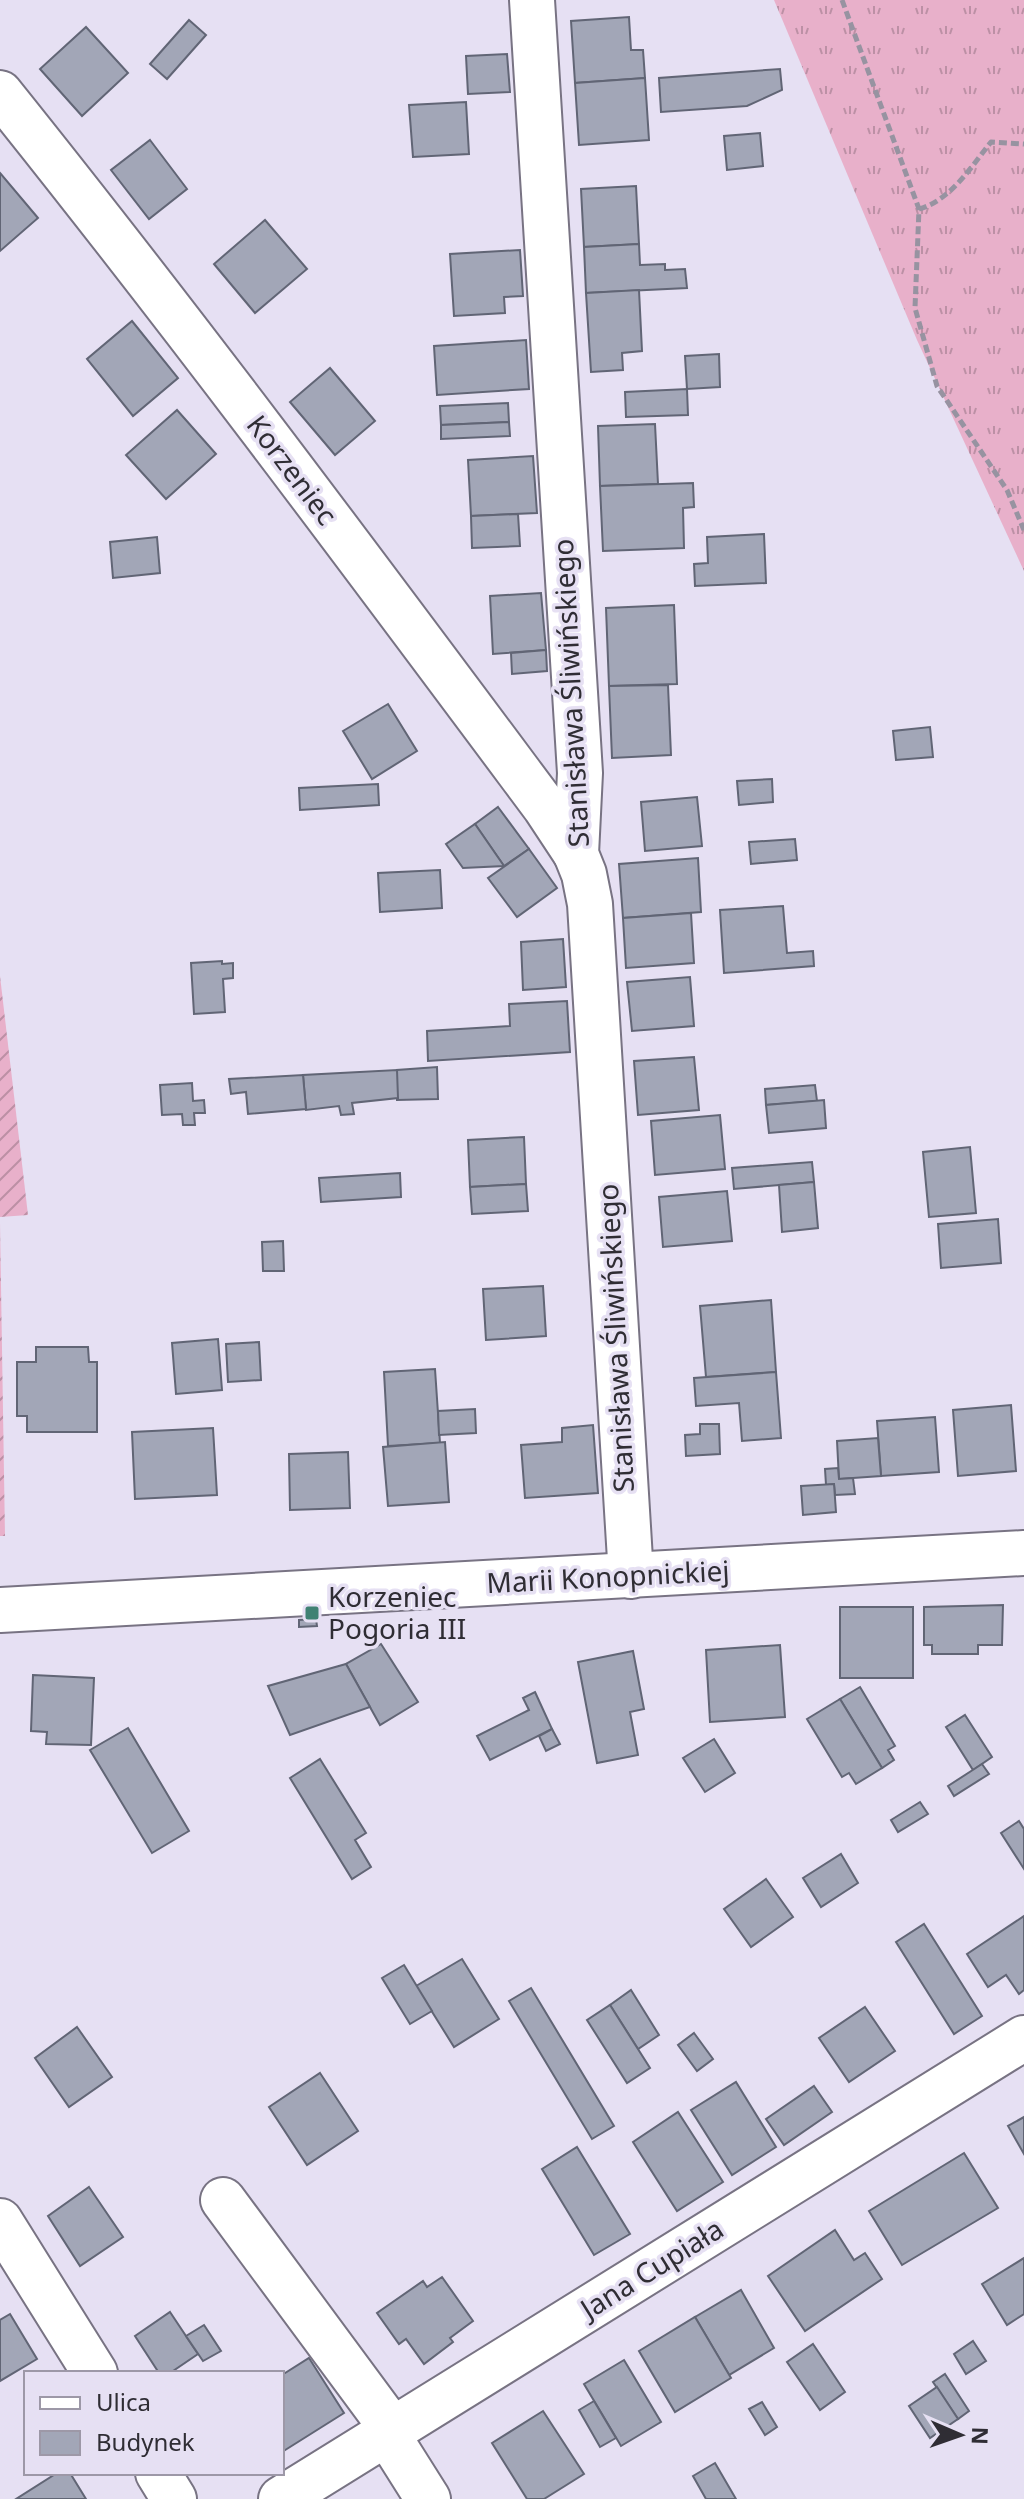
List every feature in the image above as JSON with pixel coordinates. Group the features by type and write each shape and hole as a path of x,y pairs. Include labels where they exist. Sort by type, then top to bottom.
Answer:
{"street":[{"name":"Stanisława Śliwińskiego","path":"532,0 580,773 576,854 590,904 631,1576"},
{"name":"Korzeniec","path":"0,93 97,214 303,484 545,807 576,854"},
{"name":"Marii Konopnickiej","path":"0,1610 1024,1553"},
{"name":"Jana Cupiała","path":"281,2499 1024,2038"},
{"path":"223,2200 390,2432 428,2499"},
{"path":"0,2221 94,2371"},
{"path":"159,2475 174,2499"}],"path":[{"path":"842,0 919,209 915,308 937,386 1007,490 1024,530"},
{"path":"919,209 932,205 955,187 991,142 1024,144"}],"green space":[{"path":"774,0 1024,0 1024,571 917,340"},
{"path":"0,976 28,1215 0,1217"},
{"path":"0,1223 5,1536 0,1536"}],"building":[{"path":"629,17 631,50 643,50 645,78 575,83 571,21"},
{"path":"189,20 206,35 167,79 150,64"},
{"path":"86,27 128,73 82,116 40,69"},
{"path":"507,54 510,92 468,94 466,56"},
{"path":"780,69 782,90 747,106 661,112 659,78"},
{"path":"645,78 649,140 579,145 575,83"},
{"path":"466,102 469,154 413,157 409,105"},
{"path":"760,133 763,166 727,170 724,136"},
{"path":"150,140 187,189 149,219 111,170"},
{"path":"0,173 38,218 0,251"},
{"path":"636,186 639,244 584,247 581,189"},
{"path":"265,220 307,269 255,313 214,264"},
{"path":"639,244 640,265 665,264 665,270 685,269 687,288 586,293 584,247"},
{"path":"520,250 523,296 504,297 505,313 454,316 450,254"},
{"path":"639,290 642,351 622,353 623,370 591,372 586,293"},
{"path":"132,321 178,378 133,416 87,359"},
{"path":"526,340 529,389 437,395 434,346"},
{"path":"719,354 720,387 687,389 685,356"},
{"path":"330,368 375,421 335,455 290,402"},
{"path":"687,389 688,415 626,417 625,392"},
{"path":"508,403 509,422 441,425 440,406"},
{"path":"177,410 216,454 166,499 126,455"},
{"path":"509,422 510,436 441,439 441,425"},
{"path":"655,424 658,484 600,486 598,426"},
{"path":"533,456 537,513 471,516 468,460"},
{"path":"693,483 694,507 683,508 684,548 603,551 600,486"},
{"path":"518,514 520,546 472,548 471,516"},
{"path":"764,534 766,583 695,586 694,564 708,563 707,537"},
{"path":"157,537 160,573 113,578 110,542"},
{"path":"541,593 546,650 493,654 490,596"},
{"path":"674,605 677,684 609,686 606,608"},
{"path":"546,650 547,671 512,674 511,653"},
{"path":"668,685 671,755 612,758 609,686"},
{"path":"388,704 417,751 372,779 343,731"},
{"path":"930,727 933,757 896,760 893,731"},
{"path":"772,779 773,802 739,805 737,781"},
{"path":"378,784 379,805 300,810 299,788"},
{"path":"697,797 702,846 645,851 641,802"},
{"path":"498,807 529,849 504,866 475,824"},
{"path":"475,824 504,866 463,868 446,844"},
{"path":"795,839 797,860 751,864 749,842"},
{"path":"529,849 557,888 517,917 488,878"},
{"path":"698,858 701,912 623,918 619,864"},
{"path":"440,870 442,908 380,912 378,873"},
{"path":"783,906 787,953 813,951 814,966 724,973 720,910"},
{"path":"691,913 694,963 626,968 623,918"},
{"path":"563,939 566,987 523,990 521,942"},
{"path":"222,961 222,964 233,963 233,978 223,979 225,1012 194,1014 191,963"},
{"path":"690,977 694,1026 632,1031 627,982"},
{"path":"567,1001 570,1052 428,1061 427,1031 510,1026 509,1004"},
{"path":"694,1057 699,1110 638,1115 634,1061"},
{"path":"437,1067 438,1099 397,1100 397,1070"},
{"path":"397,1070 398,1098 352,1103 354,1114 341,1115 339,1106 306,1110 303,1075"},
{"path":"303,1075 306,1109 248,1114 246,1092 231,1094 229,1079"},
{"path":"192,1083 193,1101 204,1100 205,1113 194,1113 195,1125 183,1125 182,1114 162,1115 160,1085"},
{"path":"815,1085 817,1101 766,1105 765,1089"},
{"path":"824,1100 826,1128 769,1133 766,1105"},
{"path":"720,1115 725,1169 655,1175 651,1121"},
{"path":"524,1137 526,1184 470,1187 468,1140"},
{"path":"970,1147 976,1213 929,1217 923,1152"},
{"path":"812,1162 814,1182 734,1189 732,1168"},
{"path":"400,1173 401,1197 321,1202 319,1178"},
{"path":"814,1182 818,1228 782,1232 779,1185"},
{"path":"526,1184 528,1211 472,1214 470,1187"},
{"path":"727,1191 732,1241 663,1247 659,1197"},
{"path":"998,1219 1001,1263 941,1268 938,1224"},
{"path":"283,1241 284,1271 263,1271 262,1242"},
{"path":"543,1286 546,1336 486,1340 483,1289"},
{"path":"771,1300 776,1372 706,1377 700,1306"},
{"path":"218,1339 222,1390 176,1394 172,1343"},
{"path":"259,1342 261,1380 228,1382 226,1344"},
{"path":"36,1347 88,1347 89,1362 97,1362 97,1432 27,1432 27,1416 17,1416 17,1362 36,1362"},
{"path":"435,1369 440,1443 388,1446 384,1372"},
{"path":"776,1372 781,1438 742,1441 739,1403 696,1406 694,1378"},
{"path":"1011,1405 1016,1471 958,1476 953,1410"},
{"path":"475,1409 476,1433 439,1435 438,1411"},
{"path":"935,1417 939,1472 881,1476 877,1421"},
{"path":"700,1424 719,1424 720,1454 686,1456 685,1435 700,1434"},
{"path":"593,1425 598,1493 525,1498 521,1445 562,1442 562,1428"},
{"path":"213,1428 217,1495 135,1499 132,1432"},
{"path":"878,1438 881,1476 839,1479 837,1441"},
{"path":"445,1442 449,1502 388,1506 383,1447"},
{"path":"348,1452 350,1508 290,1510 289,1454"},
{"path":"838,1468 839,1479 853,1478 855,1494 835,1495 834,1484 826,1485 825,1469"},
{"path":"834,1484 836,1512 803,1515 801,1486"},
{"path":"1003,1605 1002,1645 978,1645 978,1654 932,1654 932,1645 924,1645 924,1607"},
{"path":"840,1607 913,1607 913,1678 840,1678"},
{"path":"316,1619 317,1626 299,1627 299,1620"},
{"path":"381,1644 418,1702 380,1725 346,1664"},
{"path":"780,1645 785,1717 710,1722 706,1650"},
{"path":"633,1651 644,1709 630,1712 638,1755 597,1763 578,1662"},
{"path":"346,1664 370,1707 290,1735 268,1686"},
{"path":"33,1675 94,1678 91,1745 46,1744 47,1732 31,1731"},
{"path":"860,1687 895,1746 888,1750 894,1760 882,1768 840,1699"},
{"path":"535,1692 552,1729 490,1760 477,1736 529,1710 523,1698"},
{"path":"840,1699 882,1768 856,1784 849,1773 842,1777 807,1719"},
{"path":"965,1715 992,1757 973,1770 946,1727"},
{"path":"128,1728 189,1831 152,1853 90,1750"},
{"path":"552,1729 560,1744 546,1751 539,1736"},
{"path":"714,1739 735,1773 705,1792 683,1758"},
{"path":"320,1759 366,1833 355,1840 371,1867 352,1879 290,1778"},
{"path":"982,1764 989,1774 954,1796 948,1786"},
{"path":"920,1802 928,1814 898,1832 891,1820"},
{"path":"1019,1821 1024,1829 1024,1869 1001,1833"},
{"path":"841,1854 858,1883 821,1907 803,1878"},
{"path":"766,1879 793,1917 751,1947 724,1909"},
{"path":"1024,1916 1024,1990 1019,1994 1006,1975 988,1987 967,1954"},
{"path":"924,1924 982,2016 954,2034 896,1942"},
{"path":"462,1959 499,2019 454,2047 416,1986"},
{"path":"404,1965 432,2011 410,2024 382,1978"},
{"path":"531,1988 614,2126 592,2139 509,2001"},
{"path":"631,1990 659,2035 638,2049 610,2005"},
{"path":"610,2005 650,2068 627,2083 587,2020"},
{"path":"865,2007 895,2051 849,2082 819,2038"},
{"path":"77,2027 112,2077 69,2107 35,2058"},
{"path":"694,2033 713,2059 697,2071 678,2045"},
{"path":"320,2073 358,2131 307,2165 269,2107"},
{"path":"736,2082 776,2147 732,2175 691,2110"},
{"path":"814,2086 832,2112 784,2145 766,2119"},
{"path":"678,2112 723,2182 677,2211 633,2142"},
{"path":"1024,2117 1024,2154 1008,2126"},
{"path":"577,2147 630,2234 594,2255 542,2169"},
{"path":"964,2153 998,2208 902,2265 869,2211"},
{"path":"89,2187 123,2237 80,2266 48,2216"},
{"path":"835,2230 854,2260 865,2253 882,2279 805,2331 768,2276"},
{"path":"1024,2258 1024,2314 1007,2325 982,2284"},
{"path":"442,2277 473,2321 450,2338 453,2342 424,2364 406,2339 399,2344 377,2313 423,2281 427,2287"},
{"path":"741,2290 774,2348 729,2375 695,2317"},
{"path":"170,2312 198,2354 173,2371 158,2371 135,2336"},
{"path":"10,2314 37,2359 0,2381 0,2320"},
{"path":"695,2317 731,2378 675,2412 639,2351"},
{"path":"204,2325 221,2351 203,2361 186,2336"},
{"path":"973,2341 986,2361 966,2374 954,2354"},
{"path":"813,2344 845,2392 820,2410 787,2362"},
{"path":"309,2358 344,2413 284,2451 284,2374"},
{"path":"624,2360 661,2422 621,2446 584,2384"},
{"path":"945,2374 969,2411 958,2419 933,2382"},
{"path":"937,2387 958,2419 930,2438 909,2406"},
{"path":"594,2401 616,2438 600,2447 579,2410"},
{"path":"762,2402 777,2427 765,2435 749,2409"},
{"path":"543,2411 584,2474 544,2499 527,2499 492,2443"},
{"path":"715,2463 736,2499 706,2499 693,2476"},
{"path":"54,2475 71,2475 86,2499 16,2499"}],"place":[{"name":"Korzeniec Pogoria III","path":"312,1613"}]}
